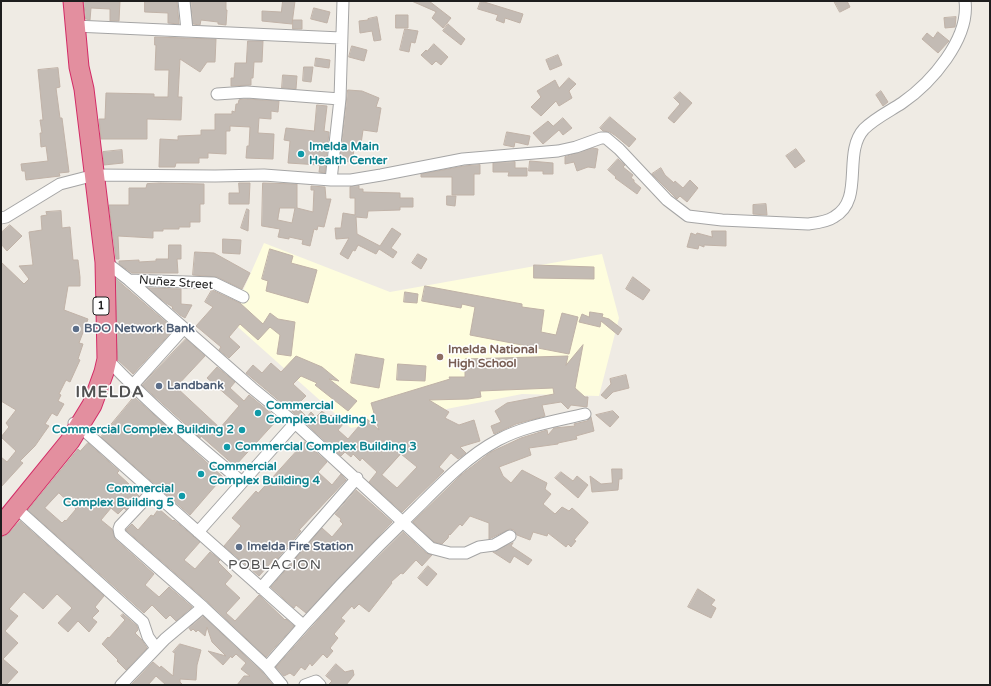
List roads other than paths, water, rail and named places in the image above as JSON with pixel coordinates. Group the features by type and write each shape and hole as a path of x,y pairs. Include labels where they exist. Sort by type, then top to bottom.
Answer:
{"highway":[{"name":"1","path":"73,1 79,67 84,89 91,176 101,261 107,358 104,372 92,405 76,424"},
{"name":"1","path":"1,526 8,513 61,453 76,424 95,368 99,342 101,261"}],"street":[{"path":"184,1 187,30"},
{"path":"331,180 340,99 343,1"},
{"path":"1,218 6,217 60,184 91,176 264,175 351,180 463,158 558,151 576,147 601,138 606,138 619,149 667,200 688,216 722,220 808,224 826,220 834,218 842,212 850,199 854,153 859,136 864,129 878,118 912,96 934,74 951,50 961,32 966,7 965,1"},
{"path":"75,26 342,38"},
{"path":"217,94 248,92 340,99"},
{"path":"101,261 129,280 252,388 295,423 357,478 431,548 450,553 466,553 479,547 494,544 510,536"},
{"name":"Nuñez Street","path":"129,280 214,283 243,297"},
{"path":"132,386 184,328"},
{"path":"107,358 132,386 242,482"},
{"path":"267,667 303,625 402,522 452,473 474,455 498,440 526,428 585,414"},
{"path":"198,532 295,423"},
{"path":"76,424 303,625"},
{"path":"261,588 357,478"},
{"path":"152,492 120,526 120,534 203,607 267,667 280,682"},
{"path":"8,513 143,622 148,637 157,648"},
{"path":"121,685 165,639 203,607"},
{"path":"305,685 316,681 320,685"}],"place":[{"name":"Imelda Main Health Center","path":"301,154"},
{"name":"BDO Network Bank","path":"76,329"},
{"name":"Imelda National High School","path":"440,357"},
{"name":"Landbank","path":"159,386"},
{"name":"Commercial Complex Building 1","path":"258,413"},
{"name":"Commercial Complex Building 2","path":"242,430"},
{"name":"Commercial Complex Building 3","path":"227,447"},
{"name":"Commercial Complex Building 4","path":"201,474"},
{"name":"Commercial Complex Building 5","path":"182,496"},
{"name":"Imelda Fire Station","path":"239,547"}],"district":[{"name":"IMELDA","path":"110,393"},
{"name":"POBLACION","path":"275,565"}]}
